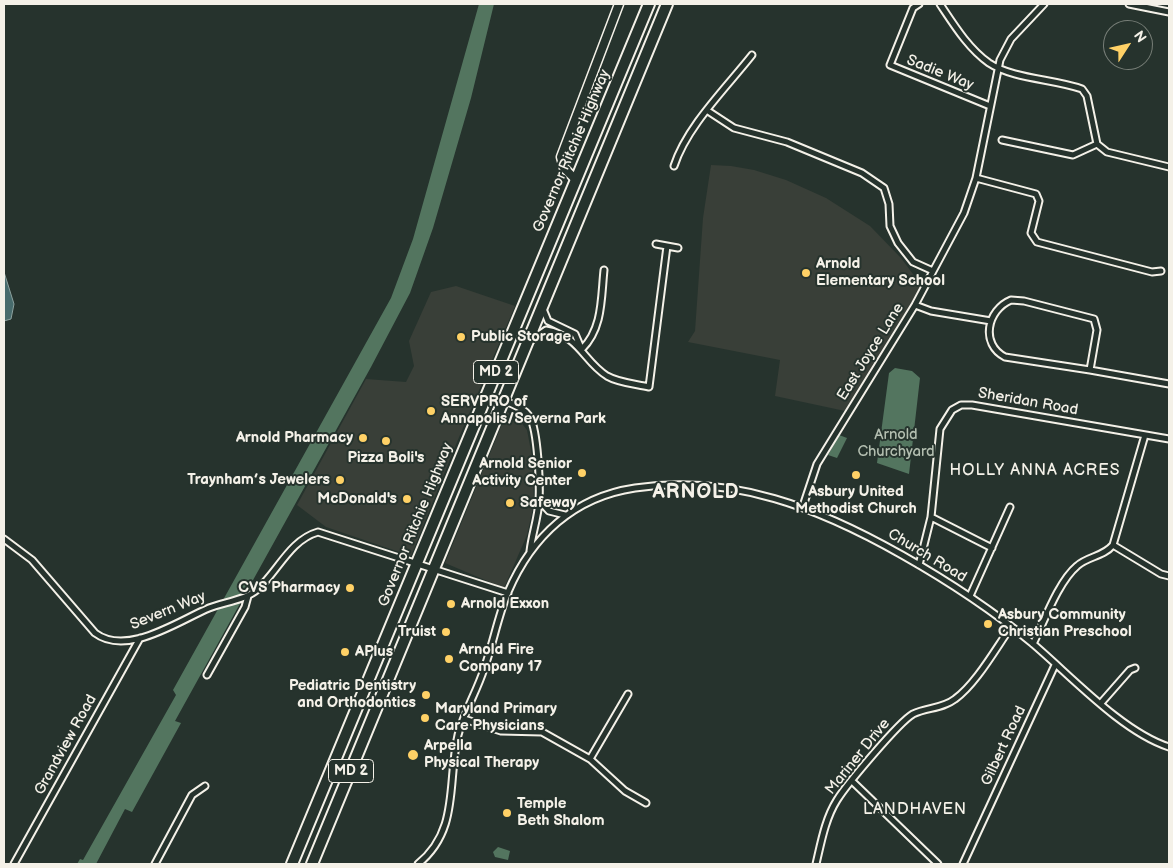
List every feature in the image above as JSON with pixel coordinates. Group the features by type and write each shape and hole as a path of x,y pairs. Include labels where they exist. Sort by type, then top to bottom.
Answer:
{"highway":[{"name":"Governor Ritchie Highway","path":"292,864 649,4"},
{"name":"Governor Ritchie Highway","path":"312,864 530,341 667,4"},
{"path":"576,180 582,184 584,189 585,203"}],"street":[{"path":"576,180 564,168 561,157 619,4"},
{"name":"Sadie Way","path":"919,4 913,8 890,66 990,106"},
{"path":"940,4 966,41 989,63 1082,89 1087,96 1097,144 1107,152 1169,167"},
{"name":"East Joyce Lane","path":"802,506 817,464 915,305 964,213 976,178 998,67 1011,39 1044,4"},
{"path":"1129,4 1169,12"},
{"path":"674,166 679,150 752,55"},
{"path":"708,111 734,128 787,142 862,173 884,188 889,204 890,226 898,243 913,262 933,271"},
{"path":"1002,140 1073,154 1097,144"},
{"path":"976,178 1036,194 1039,201 1031,233 1037,242 1152,272 1161,270"},
{"path":"656,244 678,248"},
{"path":"543,309 548,321 574,334 590,360 607,376 649,387 667,246"},
{"path":"582,349 591,340 598,326 604,270"},
{"path":"1090,370 1097,326 1096,320 1016,300 995,310 991,321 990,340 994,349 1005,357 1168,384"},
{"path":"915,305 931,311 991,321"},
{"path":"530,341 546,330 569,338 582,349"},
{"path":"418,864 435,848 445,829 457,741 464,718 484,670 508,593 530,551 539,501 539,478 532,422 519,407 504,401"},
{"name":"Sheridan Road","path":"919,565 932,517 940,429 945,417 961,405 972,405 1169,439"},
{"path":"1033,644 1064,582 1076,567 1083,562 1102,555 1113,546 1145,435"},
{"name":"Church Road","path":"530,551 542,535 565,515 586,502 604,495 636,488 675,486 722,487 745,490 802,506 866,534 970,596 1033,644 1055,665 1125,722 1169,747"},
{"path":"539,501 549,511 565,515"},
{"path":"970,596 1010,507"},
{"path":"932,517 992,548"},
{"name":"Severn Way","path":"4,539 32,560 95,633 109,640 126,641 140,638 168,628 207,609 248,596 258,589 280,562 299,543 313,533 322,532 508,593"},
{"path":"1113,546 1161,574 1169,576"},
{"path":"207,675 245,607 248,596"},
{"name":"Mariner Drive","path":"816,864 825,827 837,800 902,722 913,714 944,706 956,698 968,686 1012,627"},
{"name":"Grandview Road","path":"14,864 140,638"},
{"name":"Gilbert Road","path":"963,864 1055,665"},
{"path":"1101,703 1130,670 1135,668"},
{"path":"590,759 628,694"},
{"path":"464,718 501,731 542,732 565,743 590,759 625,791 646,802"},
{"path":"852,782 938,864"},
{"path":"155,864 192,795 205,786"}],"shaded area":[{"name":"Arnold Elementary School","path":"711,165 754,170 786,180 826,198 870,226 901,258 924,289 845,411 775,396 780,360 688,342 695,331 703,218"},
{"path":"456,286 515,306 411,556 326,527 297,505 366,379 406,382 414,366 409,341 431,292"},
{"path":"507,412 517,417 527,430 532,456 534,503 527,535 504,588 445,563"}],"green space":[{"path":"479,4 494,4 471,98 433,228 410,293 175,721 181,723 132,812 125,809 96,864 77,864 80,859 83,860 176,695 173,690 391,298 413,239"},
{"name":"Arnold Churchyard","path":"895,368 912,371 920,378 909,474 877,463 889,373"},
{"path":"839,435 847,438 837,458 828,455"},
{"path":"498,847 510,851 508,860 495,857 493,852"}],"water":[{"path":"4,272 14,304 11,319 4,321"}],"place":[{"name":"Arnold Elementary School","path":"806,273"},
{"name":"Public Storage","path":"461,337"},
{"name":"SERVPRO of Annapolis/Severna Park","path":"431,411"},
{"name":"Arnold Pharmacy","path":"363,438"},
{"name":"Pizza Boli's","path":"386,441"},
{"name":"Arnold Senior Activity Center","path":"582,473"},
{"name":"Asbury United Methodist Church","path":"856,475"},
{"name":"Traynham’s Jewelers","path":"340,480"},
{"name":"McDonald's","path":"407,499"},
{"name":"Safeway","path":"510,503"},
{"name":"CVS Pharmacy","path":"350,588"},
{"name":"Arnold Exxon","path":"451,604"},
{"name":"Asbury Community Christian Preschool","path":"988,624"},
{"name":"Truist","path":"446,632"},
{"name":"APlus","path":"345,652"},
{"name":"Arnold Fire Company 17","path":"449,659"},
{"name":"Pediatric Dentistry and Orthodontics","path":"426,695"},
{"name":"Maryland Primary Care Physicians","path":"425,718"},
{"name":"Arpella Physical Therapy","path":"413,755"},
{"name":"Temple Beth Shalom","path":"507,813"}],"district":[{"name":"HOLLY ANNA ACRES","path":"1035,471"},
{"name":"ARNOLD","path":"696,493"},
{"name":"LANDHAVEN","path":"915,810"}]}
